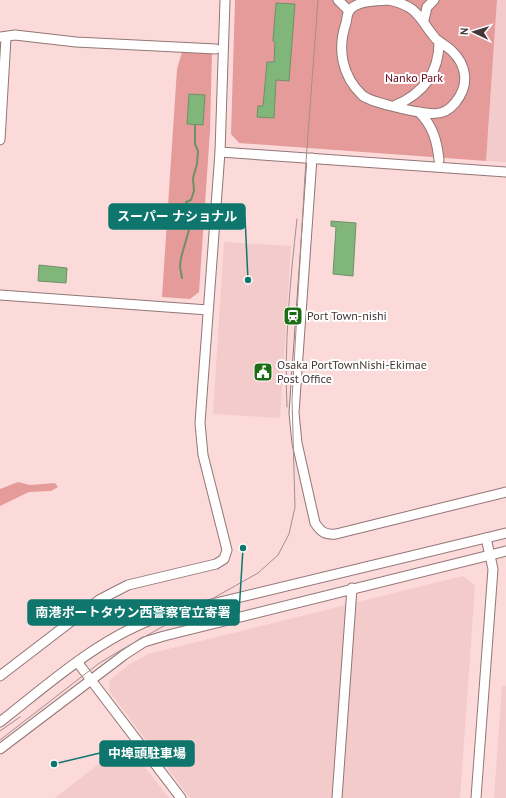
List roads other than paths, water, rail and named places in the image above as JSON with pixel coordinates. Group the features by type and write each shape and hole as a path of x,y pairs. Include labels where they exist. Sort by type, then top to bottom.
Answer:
{"street":[{"path":"0,676 99,600 128,585 216,564 224,559 227,550 203,455 200,423 220,152 224,0"},
{"path":"338,0 350,11"},
{"path":"389,0 403,3 413,8 424,20 439,42 450,49 461,60 465,73 465,85 456,103 442,114 419,112 374,102 363,96 346,74 342,57 344,28 350,11 359,4 372,1 389,0"},
{"path":"424,20 427,7 434,0"},
{"path":"413,8 427,7"},
{"path":"0,140 3,38 15,36 76,42 216,49"},
{"path":"394,106 409,100 418,93 428,79 439,56 439,42"},
{"path":"419,112 428,120 434,132 439,160"},
{"path":"220,152 506,172"},
{"path":"312,158 294,413 297,443 315,523 320,531 327,535 336,534 506,492"},
{"path":"0,296 208,310"},
{"path":"0,722 78,663 124,632 142,622 506,533"},
{"path":"476,798 493,569 486,538"},
{"path":"0,748 90,680 144,642 352,588 506,551"},
{"path":"337,798 352,588"},
{"path":"78,663 180,798"}],"waterway":[{"path":"182,278 180,267 181,258 190,226 186,202 191,200 194,191 193,178 197,164 198,151 195,144 195,125"}],"tram line":[{"path":"0,740 98,664 258,573 278,555 289,534 295,507 292,399 305,175 318,0"},
{"path":"287,407 287,336 297,219"},
{"path":"0,731 20,717"}],"place":[{"name":"スーパー ナショナル","path":"248,280"},
{"name":"Port Town-nishi","path":"293,316"},
{"name":"Osaka PortTownNishi-Ekimae Post Office","path":"263,372"},
{"name":"南港ポートタウン西警察官立寄署","path":"243,548"},
{"name":"中埠頭駐車場","path":"54,764"}],"park label":[{"name":"Nanko Park","path":"414,78"}]}
